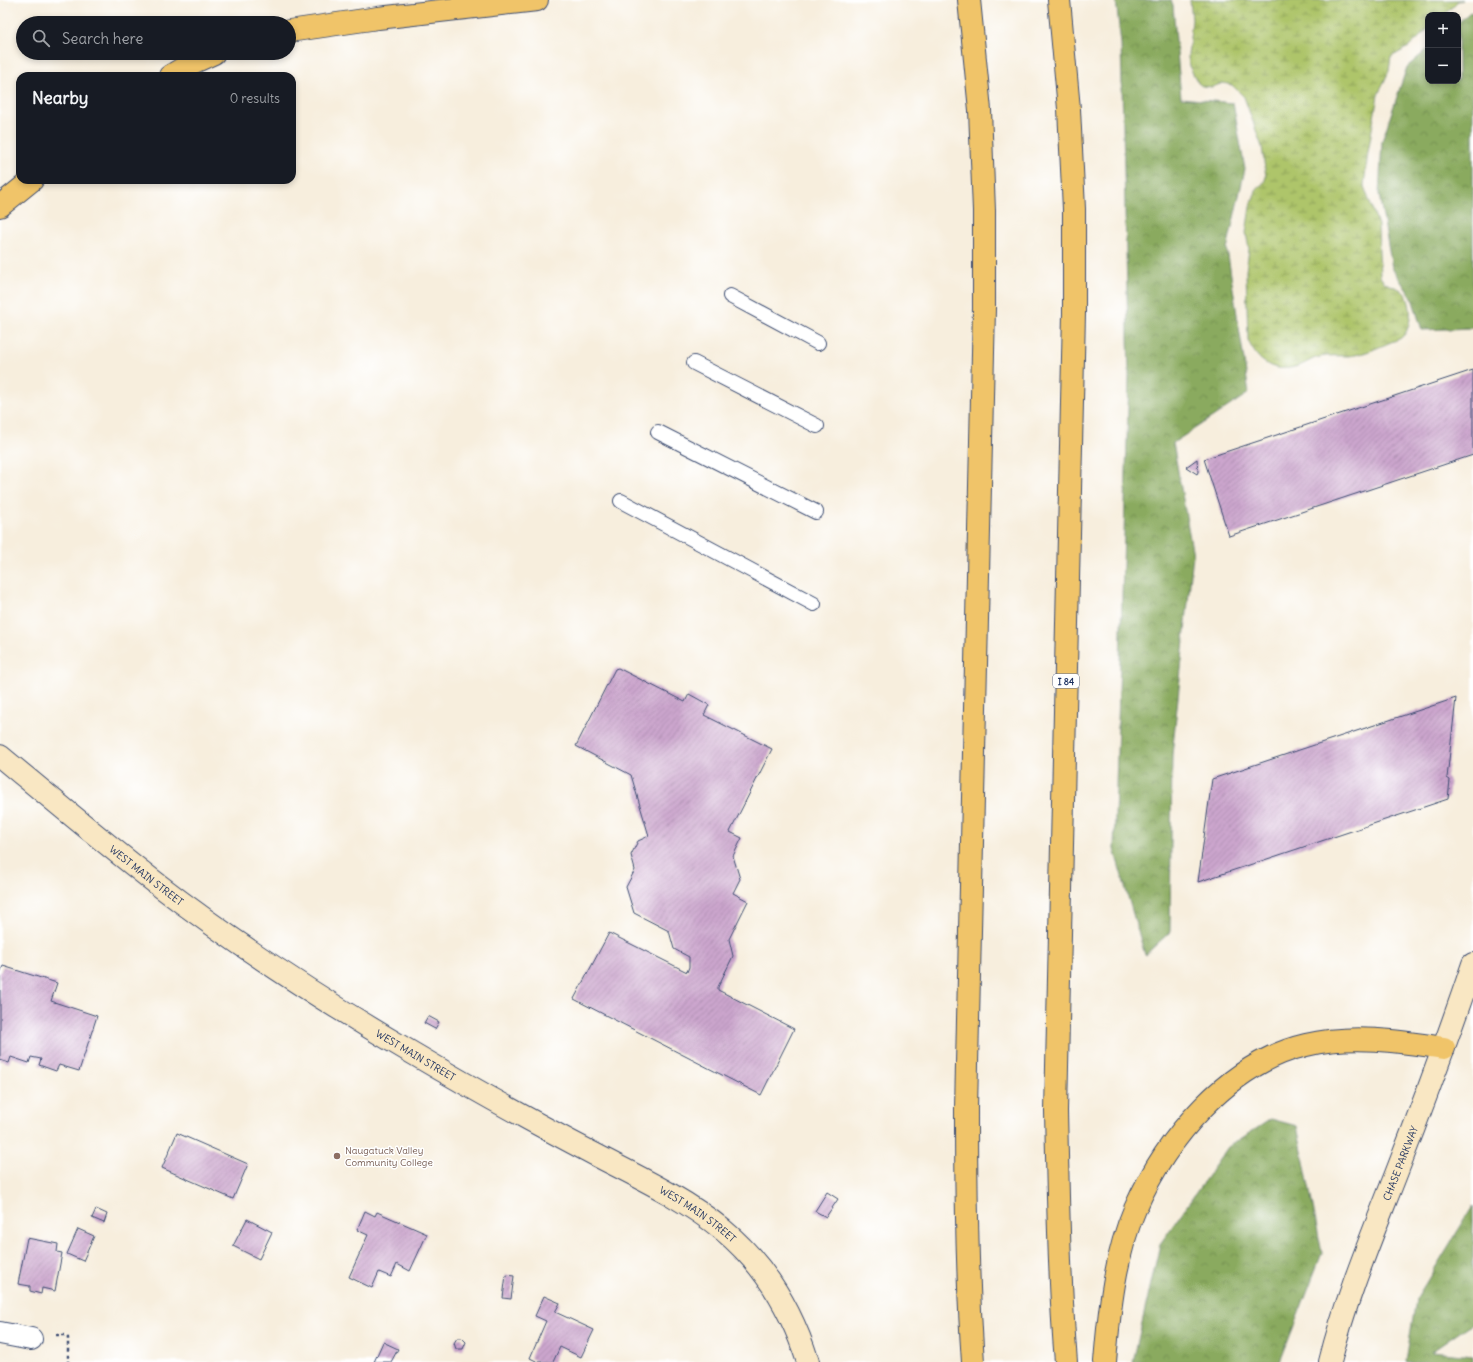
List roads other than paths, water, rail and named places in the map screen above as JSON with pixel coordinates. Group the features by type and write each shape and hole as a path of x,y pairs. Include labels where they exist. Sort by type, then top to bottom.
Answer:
{"highway":[{"path":"296,31 378,18 537,0"},
{"path":"969,0 980,110 984,211 984,316 966,1109 966,1213 973,1362"},
{"name":"I 84","path":"1060,0 1069,109 1074,209 1074,321 1056,1111 1062,1317 1066,1362"},
{"path":"177,72 199,60"},
{"path":"0,206 27,184"},
{"path":"1105,1362 1113,1296 1122,1250 1135,1209 1157,1167 1181,1133 1210,1101 1240,1075 1273,1055 1307,1045 1340,1040 1371,1040 1406,1042 1444,1048"}],"main road":[{"name":"WEST MAIN STREET","path":"0,756 157,884 238,943 425,1060 514,1111 688,1205 721,1228 746,1251 769,1280 789,1314 808,1362"},
{"name":"CHASE PARKWAY","path":"1330,1362 1339,1326 1358,1272 1444,1048 1473,964"}],"street":[{"path":"0,1333 31,1339"}],"lane":[{"path":"730,296 818,342"},
{"path":"694,363 817,426"},
{"path":"658,432 816,512"},
{"path":"621,501 814,604"}],"place":[{"name":"Naugatuck Valley Community College","path":"337,1156"}]}
